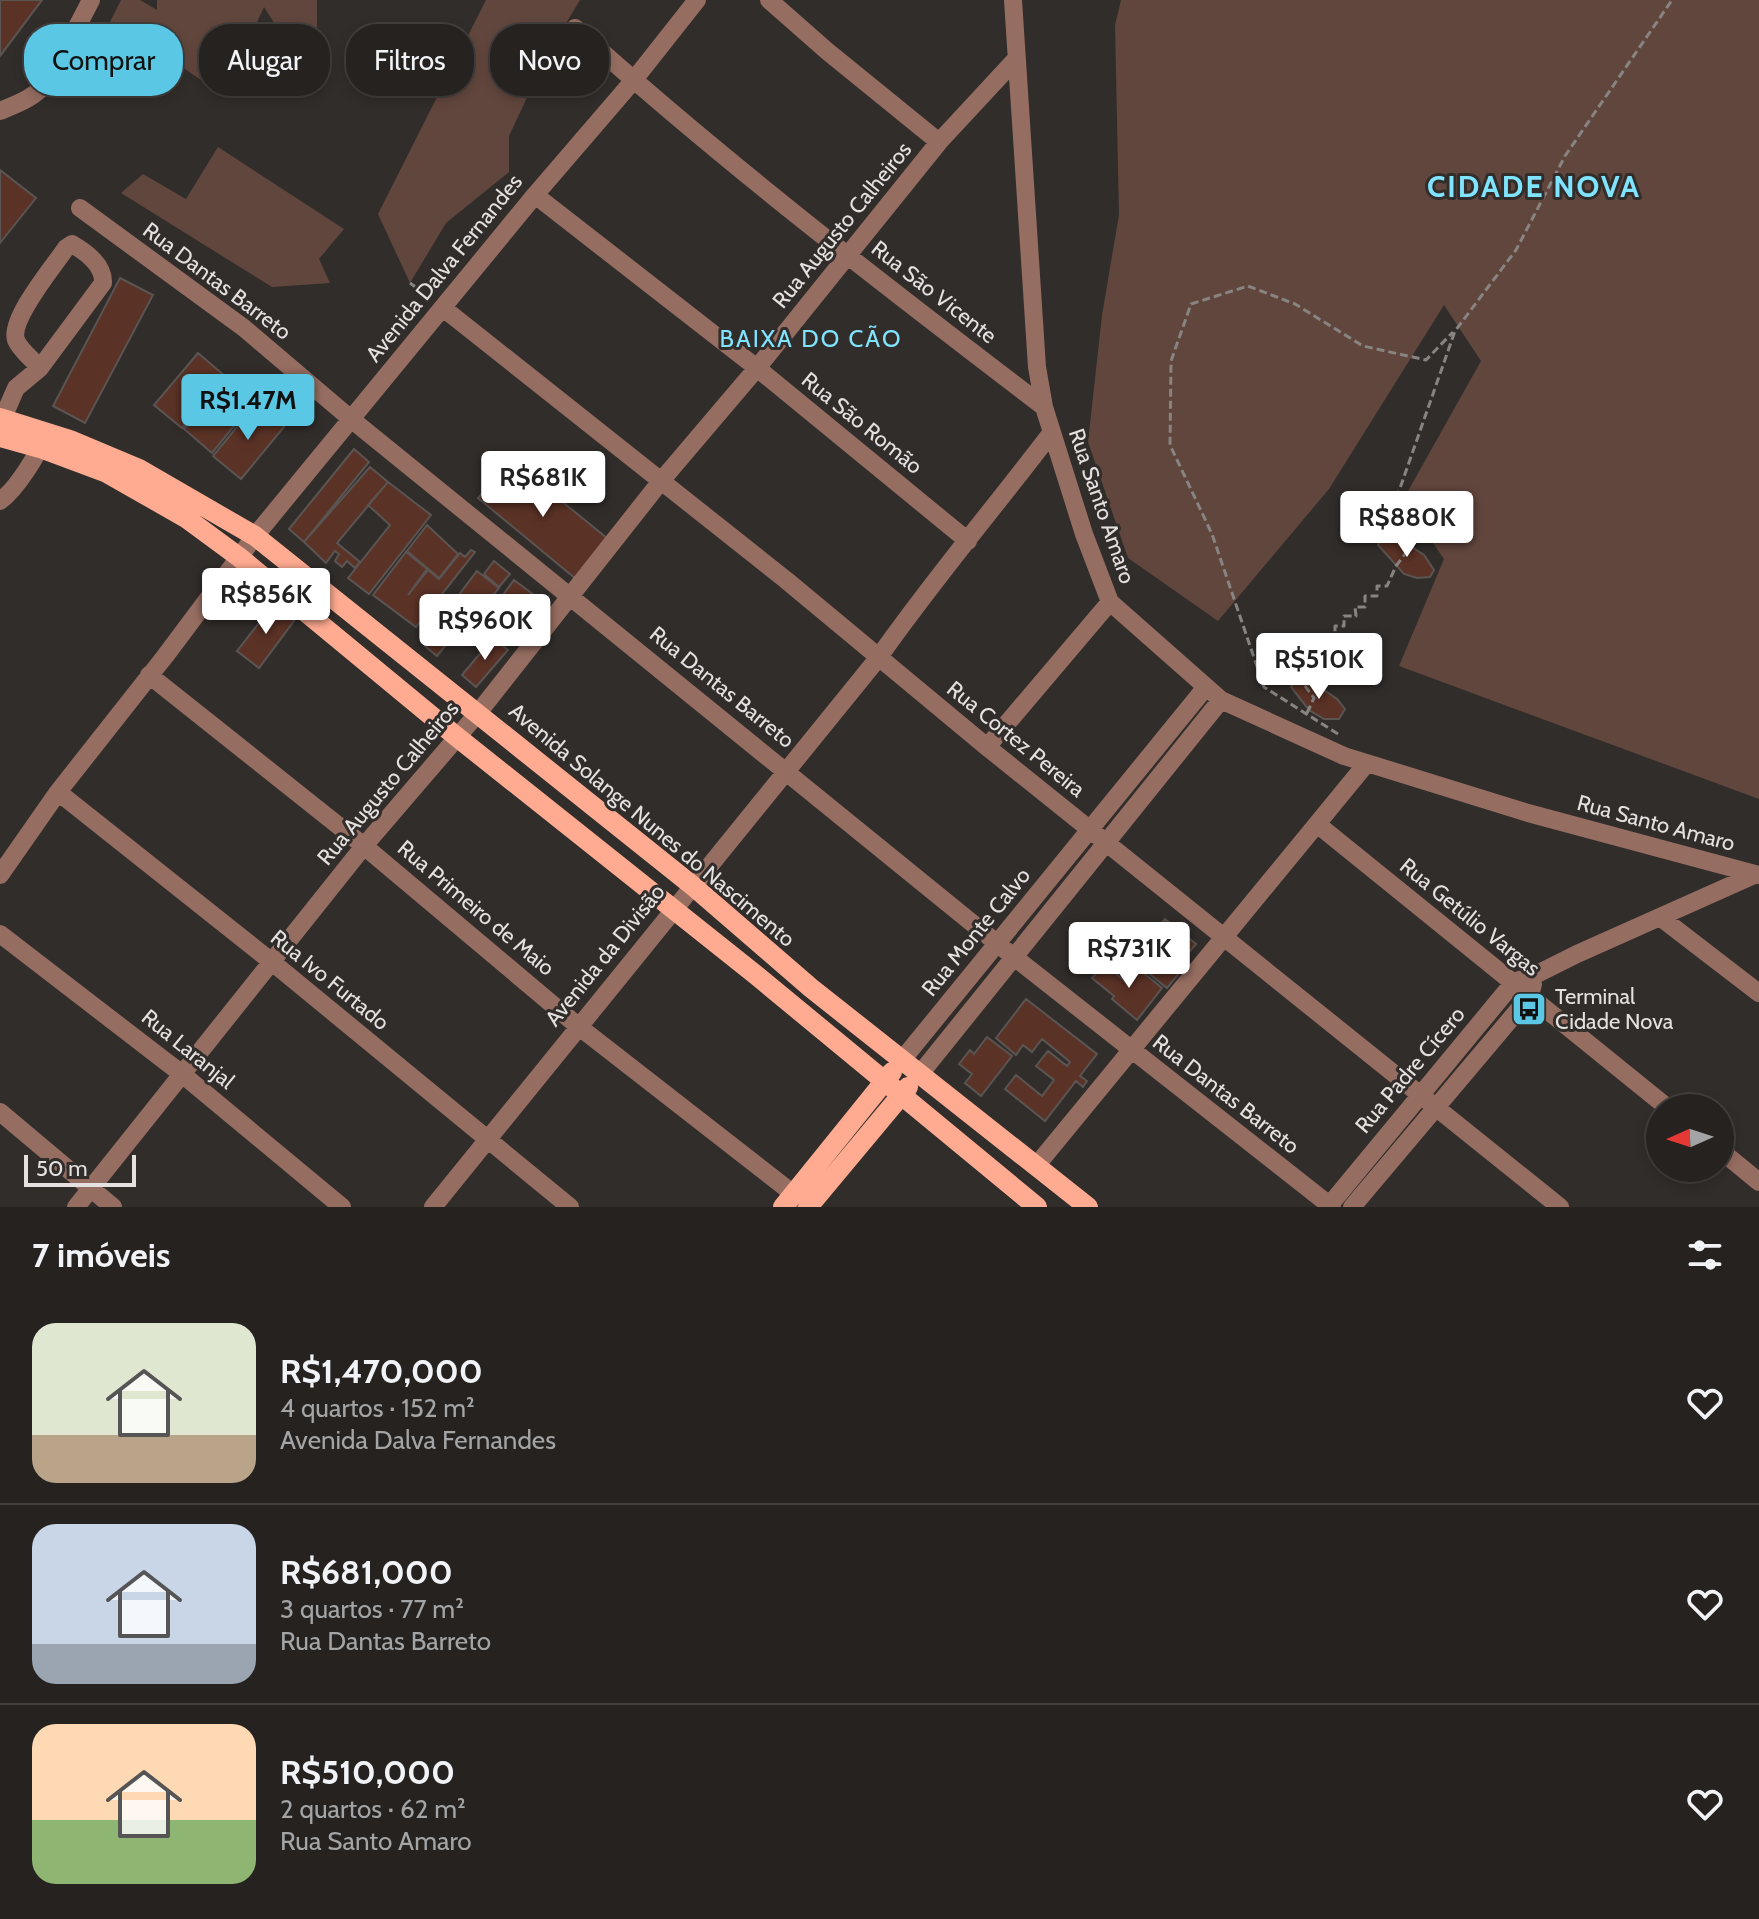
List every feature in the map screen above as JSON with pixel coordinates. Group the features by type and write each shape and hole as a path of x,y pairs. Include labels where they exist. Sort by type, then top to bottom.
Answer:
{"main road":[{"name":"Avenida Solange Nunes do Nascimento","path":"1,425 139,469 255,536 693,886 811,988 1088,1207"},
{"name":"Avenida Solange Nunes do Nascimento","path":"43,440 186,518 239,557 457,737 756,975 883,1083 1037,1207"},
{"name":"Rua Monte Calvo","path":"801,1204 902,1060"},
{"name":"Rua Monte Calvo","path":"801,1204 920,1074"}],"street":[{"path":"0,111 29,100 42,90 91,0"},
{"name":"Avenida Dalva Fernandes","path":"0,875 58,792 255,536 697,0"},
{"path":"769,0 939,142"},
{"name":"Rua Santo Amaro","path":"1013,0 1037,367 1044,407 1084,534 1110,602 1221,700 1344,756 1528,813 1757,875"},
{"name":"Rua São Vicente","path":"609,59 848,256 1044,407"},
{"name":"Rua Augusto Calheiros","path":"76,1207 364,846 478,713 661,481 757,368 939,142 1015,60"},
{"name":"Rua São Romão","path":"535,195 757,368 968,541"},
{"name":"Rua Dantas Barreto","path":"80,208 244,328 351,419 1014,957 1329,1206"},
{"path":"1,425 16,388 40,368 103,283 102,270 72,244 34,294 15,330 18,343 40,368"},
{"name":"Rua Cortez Pereira","path":"443,308 1560,1207"},
{"name":"Avenida da Divisão","path":"433,1207 785,769 879,657 914,607 1052,432"},
{"path":"0,501 8,496 43,440"},
{"path":"987,747 1110,602"},
{"name":"Rua Primeiro de Maio","path":"149,675 364,846 578,1026 801,1204"},
{"name":"Rua Monte Calvo","path":"920,1074 1014,957 1206,687"},
{"name":"Rua Monte Calvo","path":"902,1060 998,944 1221,700"},
{"path":"1036,1166 1367,763"},
{"name":"Rua Ivo Furtado","path":"58,792 272,962 570,1207"},
{"name":"Rua Getúlio Vargas","path":"1317,824 1651,1094"},
{"path":"1514,982 1757,875"},
{"path":"1660,917 1759,993"},
{"name":"Rua Laranjal","path":"0,934 182,1074 342,1207"},
{"name":"Rua Padre Cícero","path":"1352,1207 1530,996 1537,974"},
{"name":"Rua Padre Cícero","path":"1329,1206 1514,982"},
{"path":"0,1112 113,1207"},
{"path":"1734,1161 1759,1182"}],"path":[{"path":"1344,756 1339,734 1264,687 1212,534 1170,445 1171,361 1191,304 1248,286 1295,304 1363,346 1426,360 1455,331 1516,250 1565,156 1672,0"},
{"path":"410,283 443,308"},
{"path":"1307,713 1314,698 1300,679 1303,655 1314,655 1314,647 1324,647 1324,635 1335,635 1335,626 1344,626 1344,616 1356,616 1355,607 1365,607 1365,596 1377,596 1377,586 1387,586 1396,566 1411,546 1395,537 1390,520 1455,331"}],"shaded area":[{"path":"121,0 140,0 157,10 157,0 317,0 317,24 275,24 264,7 256,24 199,24 199,79 183,68 183,24 109,24"},
{"path":"486,0 580,0 566,24 490,24 490,96 528,96 509,136 509,172 446,223 410,283 378,214 438,96 474,96 474,24"},
{"path":"1121,0 1759,0 1759,799 1399,666 1444,559 1403,500 1481,361 1444,305 1329,489 1218,621 1128,558 1088,442 1102,315 1119,215 1115,25"},
{"path":"218,147 344,229 319,259 330,283 272,287 121,193 143,174 186,199"}],"building":[{"path":"0,0 42,0 24,24 0,56"},
{"path":"0,170 36,198 0,243"},
{"path":"120,278 153,295 85,423 53,406"},
{"path":"198,353 225,376 182,428 154,405"},
{"path":"228,377 255,400 212,453 184,429"},
{"path":"256,404 284,427 241,479 213,456"},
{"path":"354,449 369,462 304,542 289,529"},
{"path":"510,459 608,539 576,579 478,498"},
{"path":"370,467 388,482 337,543 360,562 355,568 347,561 342,567 335,561 339,554 335,551 326,563 304,542"},
{"path":"388,482 431,515 369,594 348,578 390,525 368,505"},
{"path":"427,525 458,554 439,578 407,551"},
{"path":"1383,538 1407,544 1424,555 1434,570 1430,577 1417,578 1404,574 1378,545"},
{"path":"471,550 475,552 416,627 373,595 406,552 427,569 408,595 428,570 439,579 460,553 465,557"},
{"path":"494,561 510,574 499,587 484,574"},
{"path":"477,571 499,588 489,600 509,615 486,646 465,630 456,642 435,626"},
{"path":"514,580 542,601 523,626 510,617 517,608 502,596"},
{"path":"273,605 294,621 259,668 237,651"},
{"path":"437,630 450,640 437,656 425,646"},
{"path":"493,638 508,650 476,687 462,675"},
{"path":"1295,681 1324,690 1337,699 1345,709 1339,719 1324,719 1309,710 1291,687"},
{"path":"1165,919 1196,944 1180,963 1185,966 1167,988 1134,961 1147,945 1158,953 1165,944 1151,936"},
{"path":"1104,964 1125,981 1136,967 1162,988 1137,1020 1092,978"},
{"path":"1026,999 1097,1054 1080,1076 1087,1081 1083,1087 1076,1081 1045,1121 1005,1089 1016,1075 1042,1096 1054,1080 1036,1066 1048,1051 1067,1066 1070,1062 1042,1039 1032,1052 1023,1045 1016,1055 996,1038"},
{"path":"987,1037 1012,1056 981,1096 965,1083 972,1074 959,1064 970,1050 974,1054"}],"place":[{"name":"Terminal Cidade Nova","path":"1529,1009"}],"district":[{"name":"CIDADE NOVA","path":"1534,186"},
{"name":"BAIXA DO CÃO","path":"811,338"}]}
